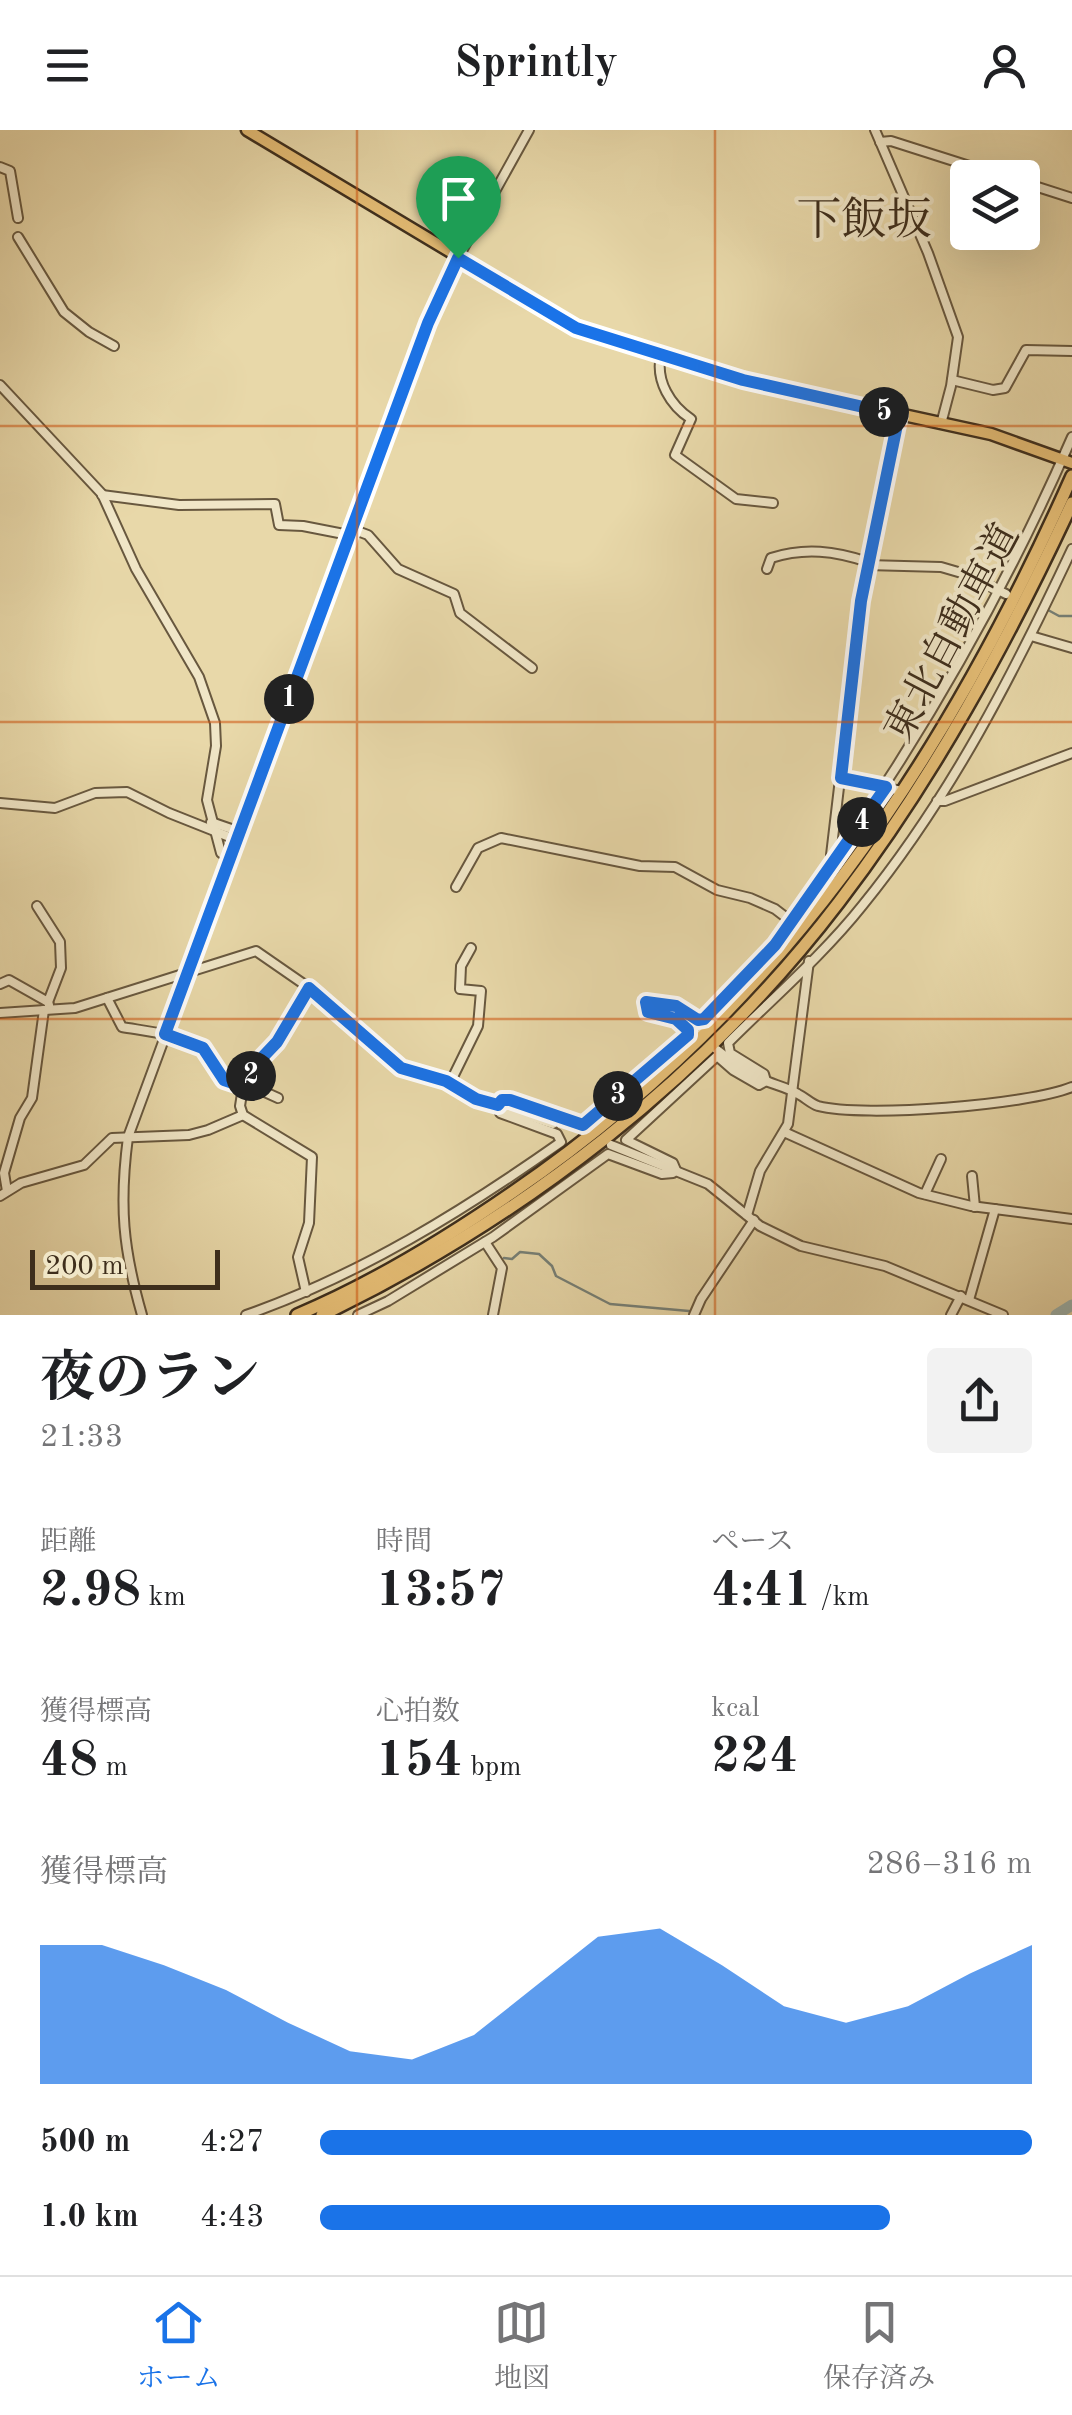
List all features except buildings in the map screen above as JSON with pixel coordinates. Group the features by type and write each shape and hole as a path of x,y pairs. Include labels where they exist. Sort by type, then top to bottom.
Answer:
{"highway":[{"name":"東北自動車道","path":"296,1315 358,1287 445,1238 530,1181 634,1100 735,1006 826,900 927,755 991,643 1072,476"},
{"name":"東北自動車道","path":"322,1315 450,1245 574,1162 675,1078 768,985 840,901 920,787 1003,643 1072,503"}],"main road":[{"path":"247,130 576,328 743,380 1007,439 1067,461"}],"street":[{"path":"142,1315 123,1231 122,1197 129,1135 428,323 458,258 528,130"},
{"path":"875,130 928,253 958,337 941,424"},
{"path":"880,142 891,141 951,160"},
{"path":"0,167 10,171 18,218"},
{"path":"1040,188 1072,198"},
{"path":"18,236 64,312 114,346"},
{"path":"952,380 993,390 1005,388 1026,350 1072,351"},
{"path":"661,355 660,378 676,408 691,418 675,455 736,499 772,503"},
{"path":"0,385 102,495 136,570 173,628 210,701 216,735 207,798 221,854 230,859"},
{"path":"833,863 868,563 899,415"},
{"path":"644,1005 649,1000 676,1006 698,1020 704,1019 775,945 886,787 1003,593 1067,461 1072,437"},
{"path":"102,495 179,505 276,504 279,525 368,535 398,569 454,594 460,613 532,668"},
{"path":"824,537 824,550"},
{"path":"766,1081 764,1074 730,1053 728,1043 860,910 958,772 1072,549"},
{"path":"767,569 770,558 824,550 868,563 941,567 966,574 1003,593"},
{"path":"1030,606 1042,612"},
{"path":"1030,636 1072,648"},
{"path":"924,797 946,801 1072,753"},
{"path":"841,778 897,790"},
{"path":"0,802 55,808 94,793 114,791 136,796 169,814 239,836"},
{"path":"456,887 475,851 486,842 501,838 640,866 674,867 717,890 776,909 792,922"},
{"path":"37,906 60,942 60,968 47,1007 32,1098 20,1118 4,1174 4,1194 28,1181 78,1168 90,1161 108,1140 129,1135 189,1134 243,1115"},
{"path":"450,1083 478,1026 482,992 460,988 461,966 471,948"},
{"path":"0,1013 75,1008 256,951 309,988 401,1068 450,1083 476,1099 553,1124"},
{"path":"695,1312 750,1218 760,1171 784,1132 809,961"},
{"path":"0,984 9,980 47,1007"},
{"path":"306,1292 298,1257 309,1223 312,1157 243,1115 240,1106 256,1064 277,1042 309,988"},
{"path":"106,998 122,1027 165,1034 203,1048 224,1080 278,1098"},
{"path":"644,1005 678,1014 699,1031"},
{"path":"498,1105 502,1100 510,1100 586,1124 688,1035 680,1022 648,1012 644,1005"},
{"path":"717,1050 766,1081 818,1106 864,1111 1037,1096 1072,1087"},
{"path":"676,1170 664,1157 626,1140 717,1056 750,1081 759,1085 766,1081"},
{"path":"246,1315 374,1259 463,1208 561,1142 557,1134 500,1113 498,1105"},
{"path":"784,1132 926,1194 975,1207 1072,1218"},
{"path":"611,1145 708,1184 750,1218 801,1246 885,1266 1004,1315"},
{"path":"358,1315 484,1242 608,1154 662,1174 676,1170"},
{"path":"926,1194 941,1159"},
{"path":"972,1176 975,1207"},
{"path":"951,1315 965,1298 994,1209"},
{"path":"484,1242 502,1268 494,1315"}],"waterway":[{"path":"1048,610 1059,616 1072,616"},
{"path":"504,1258 512,1259 520,1252 539,1254 556,1276 610,1304 689,1311"},
{"path":"1056,1315 1072,1305"}],"district":[{"name":"下飯坂","path":"864,222"}],"route":[{"path":"458,258 576,328 743,380 899,415 861,601 841,778 886,787 775,945 704,1019 698,1020 676,1006 646,1002 648,1012 680,1022 688,1035 583,1125 510,1100 502,1100 498,1105 476,1099 446,1081 401,1068 309,988 289,1025 256,1064 245,1087 224,1080 203,1048 165,1034 428,323 458,258"}]}
